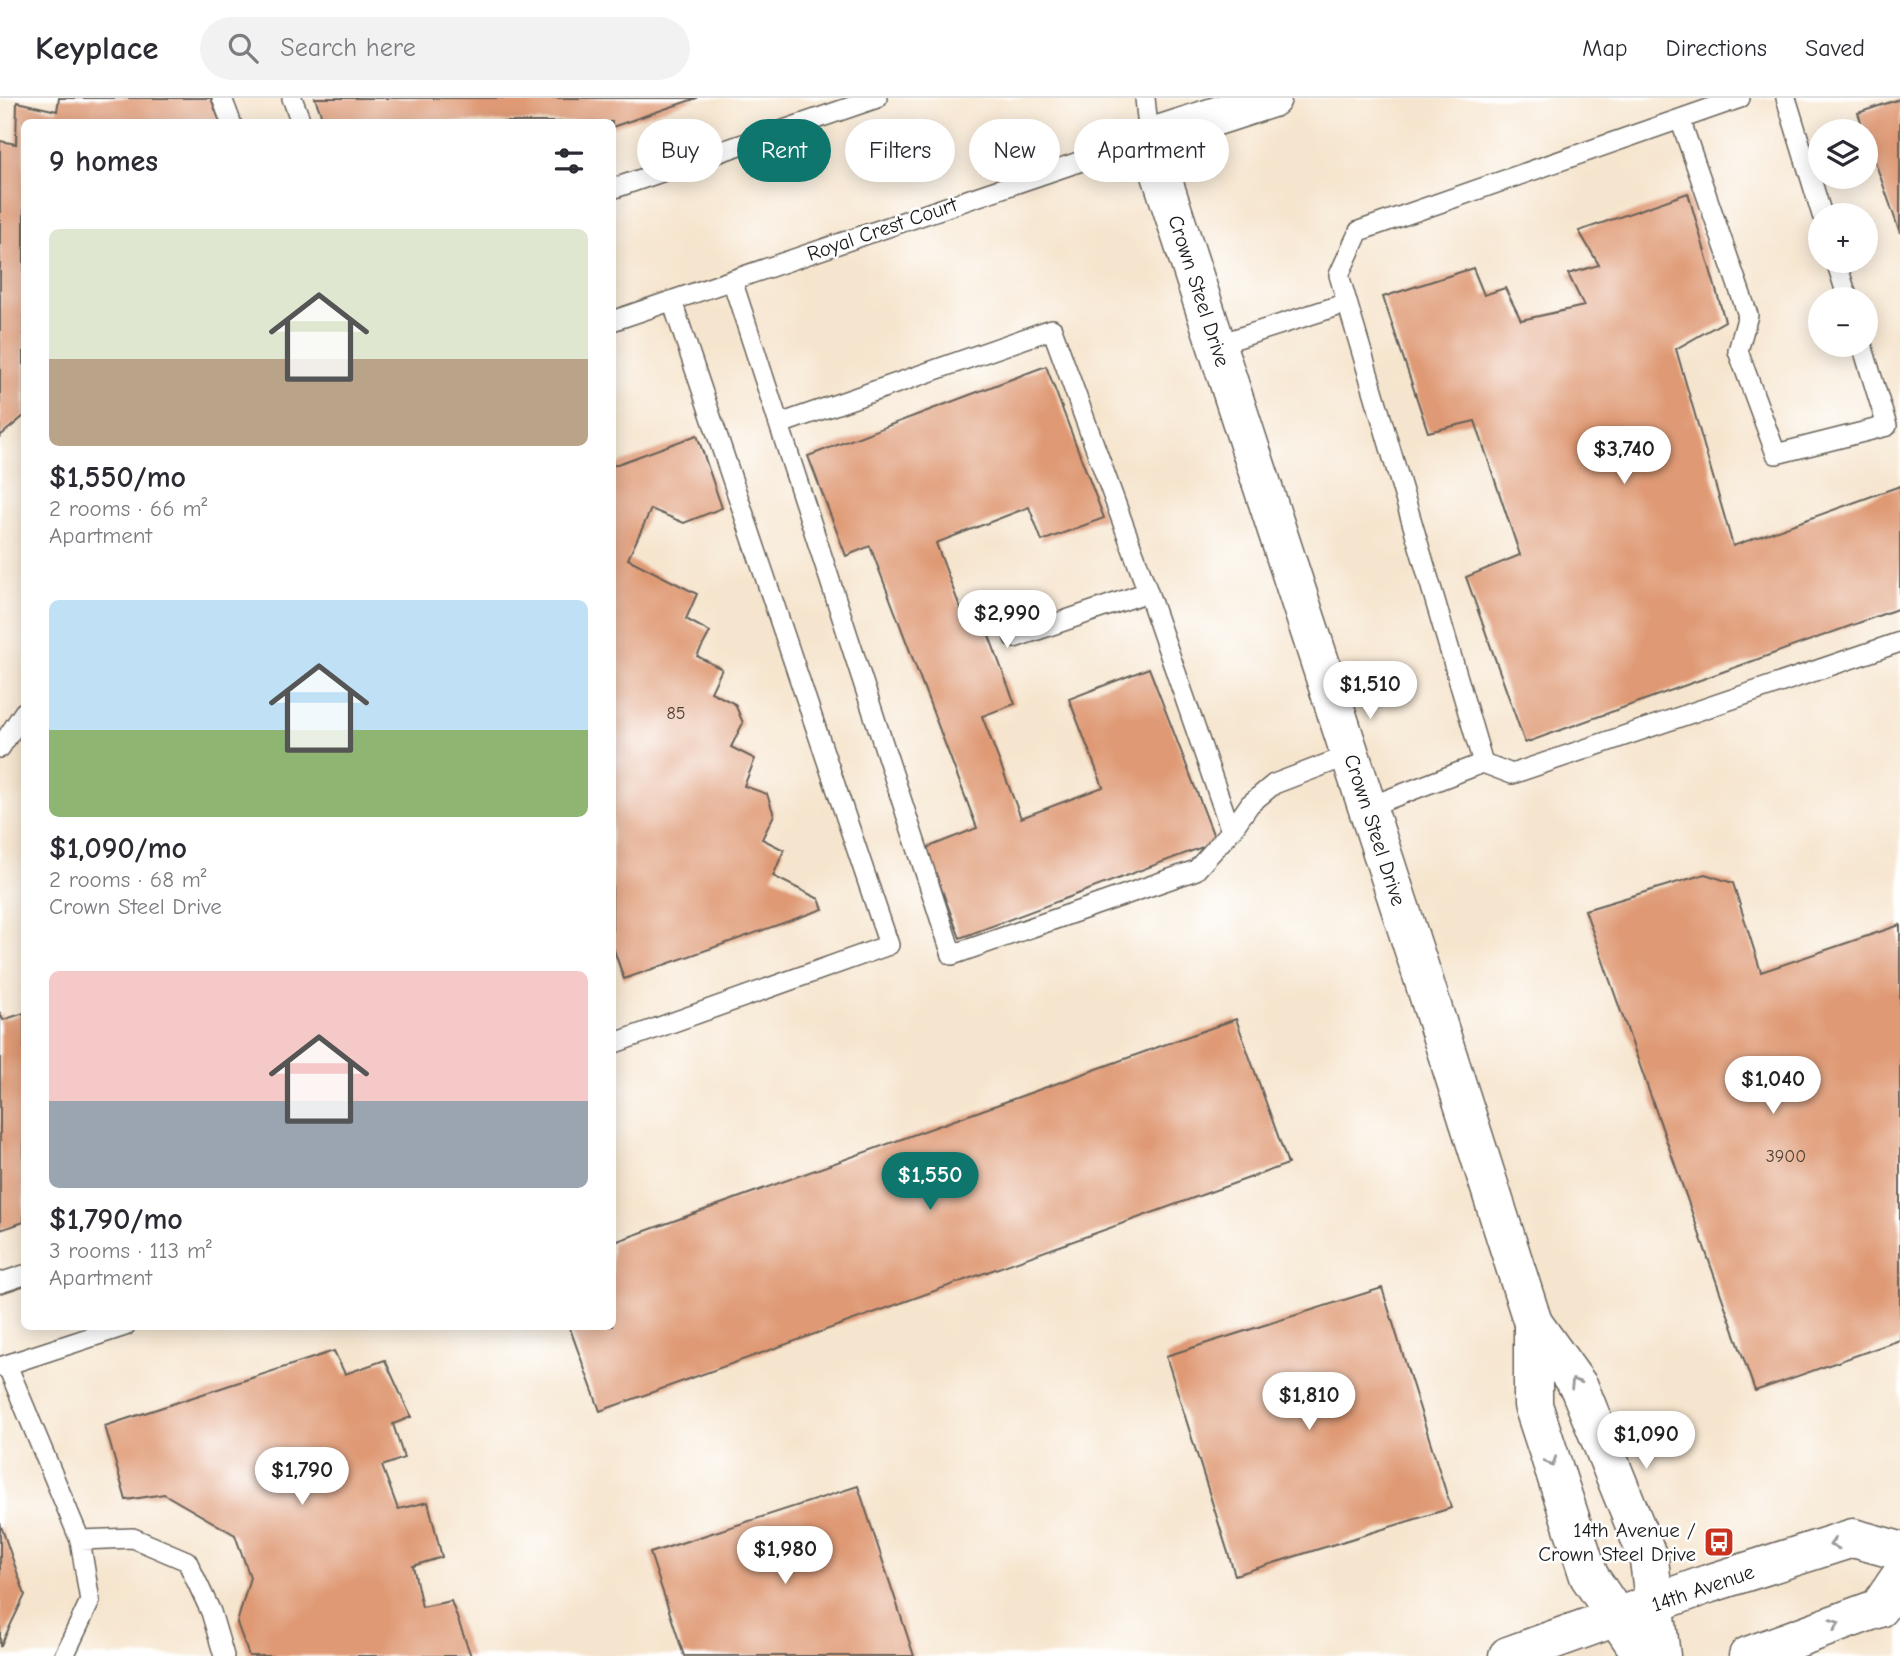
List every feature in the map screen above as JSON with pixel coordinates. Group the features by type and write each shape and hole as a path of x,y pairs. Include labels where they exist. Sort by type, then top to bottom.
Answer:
{"street":[{"name":"Royal Crest Court","path":"1207,119 1272,98"},
{"name":"Crown Steel Drive","path":"1163,182 1368,807 1533,1323 1533,1405 1589,1576 1643,1656"},
{"name":"Crown Steel Drive","path":"1533,1323 1579,1387 1650,1560 1661,1656"},
{"name":"14th Avenue","path":"1507,1656 1708,1584 1853,1538 1900,1551"},
{"path":"1748,1656 1879,1608 1900,1577"}],"lane":[{"path":"222,98 230,119"},
{"path":"292,98 300,119"},
{"path":"616,188 877,98"},
{"path":"1145,98 1147,119"},
{"path":"1483,763 1339,275 1359,231 1740,98"},
{"path":"1786,98 1818,203"},
{"path":"1681,119 1748,315 1738,351 1776,454 1887,426 1866,357"},
{"name":"Royal Crest Court","path":"616,320 1074,164"},
{"path":"732,280 953,955 1196,870 1231,831 1250,804 1274,784 1350,755"},
{"path":"616,1043 889,946 672,301"},
{"path":"1216,345 1347,303"},
{"path":"780,424 1052,329 1231,831"},
{"path":"1014,638 1148,592"},
{"path":"1368,807 1483,763 1512,774 1900,642"},
{"path":"1,745 21,716"},
{"path":"0,1283 21,1276"},
{"path":"64,1656 90,1601 80,1540 3,1366 113,1330"},
{"path":"80,1540 133,1538 187,1561 211,1612 224,1656"}],"building":[{"path":"59,98 211,98 219,119 21,119 21,418 0,436 0,141 16,144 17,102 57,111"},
{"path":"315,98 697,98 616,126 616,119 323,119"},
{"path":"1900,99 1900,233 1878,170 1878,119 1860,119 1858,113"},
{"path":"1688,193 1725,321 1676,349 1733,546 1900,486 1900,608 1525,743 1466,577 1520,555 1475,421 1428,432 1383,297 1473,268 1484,295 1505,288 1521,320 1584,306 1568,274 1599,265 1579,231"},
{"path":"1046,366 1104,518 1042,541 1029,507 936,543 964,618 980,612 1015,704 982,716 1021,818 1103,787 1069,699 1149,668 1216,842 960,938 926,848 977,828 870,546 846,556 808,456"},
{"path":"697,435 722,508 684,523 651,509 628,559 697,594 686,619 710,632 697,656 722,669 711,692 735,704 743,723 731,747 755,759 744,786 767,794 774,815 762,839 784,850 773,876 819,899 823,909 624,979 616,956 616,465"},
{"path":"1705,874 1733,883 1761,972 1900,925 1900,1340 1755,1391 1585,910"},
{"path":"0,1012 3,1020 21,1014 21,1223 0,1230"},
{"path":"1236,1019 1288,1164 600,1411 570,1330 616,1330 616,1242"},
{"path":"1382,1288 1451,1508 1235,1575 1166,1356"},
{"path":"334,1351 345,1374 385,1360 411,1417 393,1424 404,1458 382,1466 398,1509 428,1502 442,1557 413,1566 422,1607 451,1601 471,1656 249,1656 237,1623 250,1577 235,1535 164,1494 126,1500 105,1426"},
{"path":"858,1486 914,1656 684,1656 650,1553"},
{"path":"0,1523 25,1595 0,1647"}],"place":[{"name":"14th Avenue / Crown Steel Drive","path":"1719,1542"}]}
